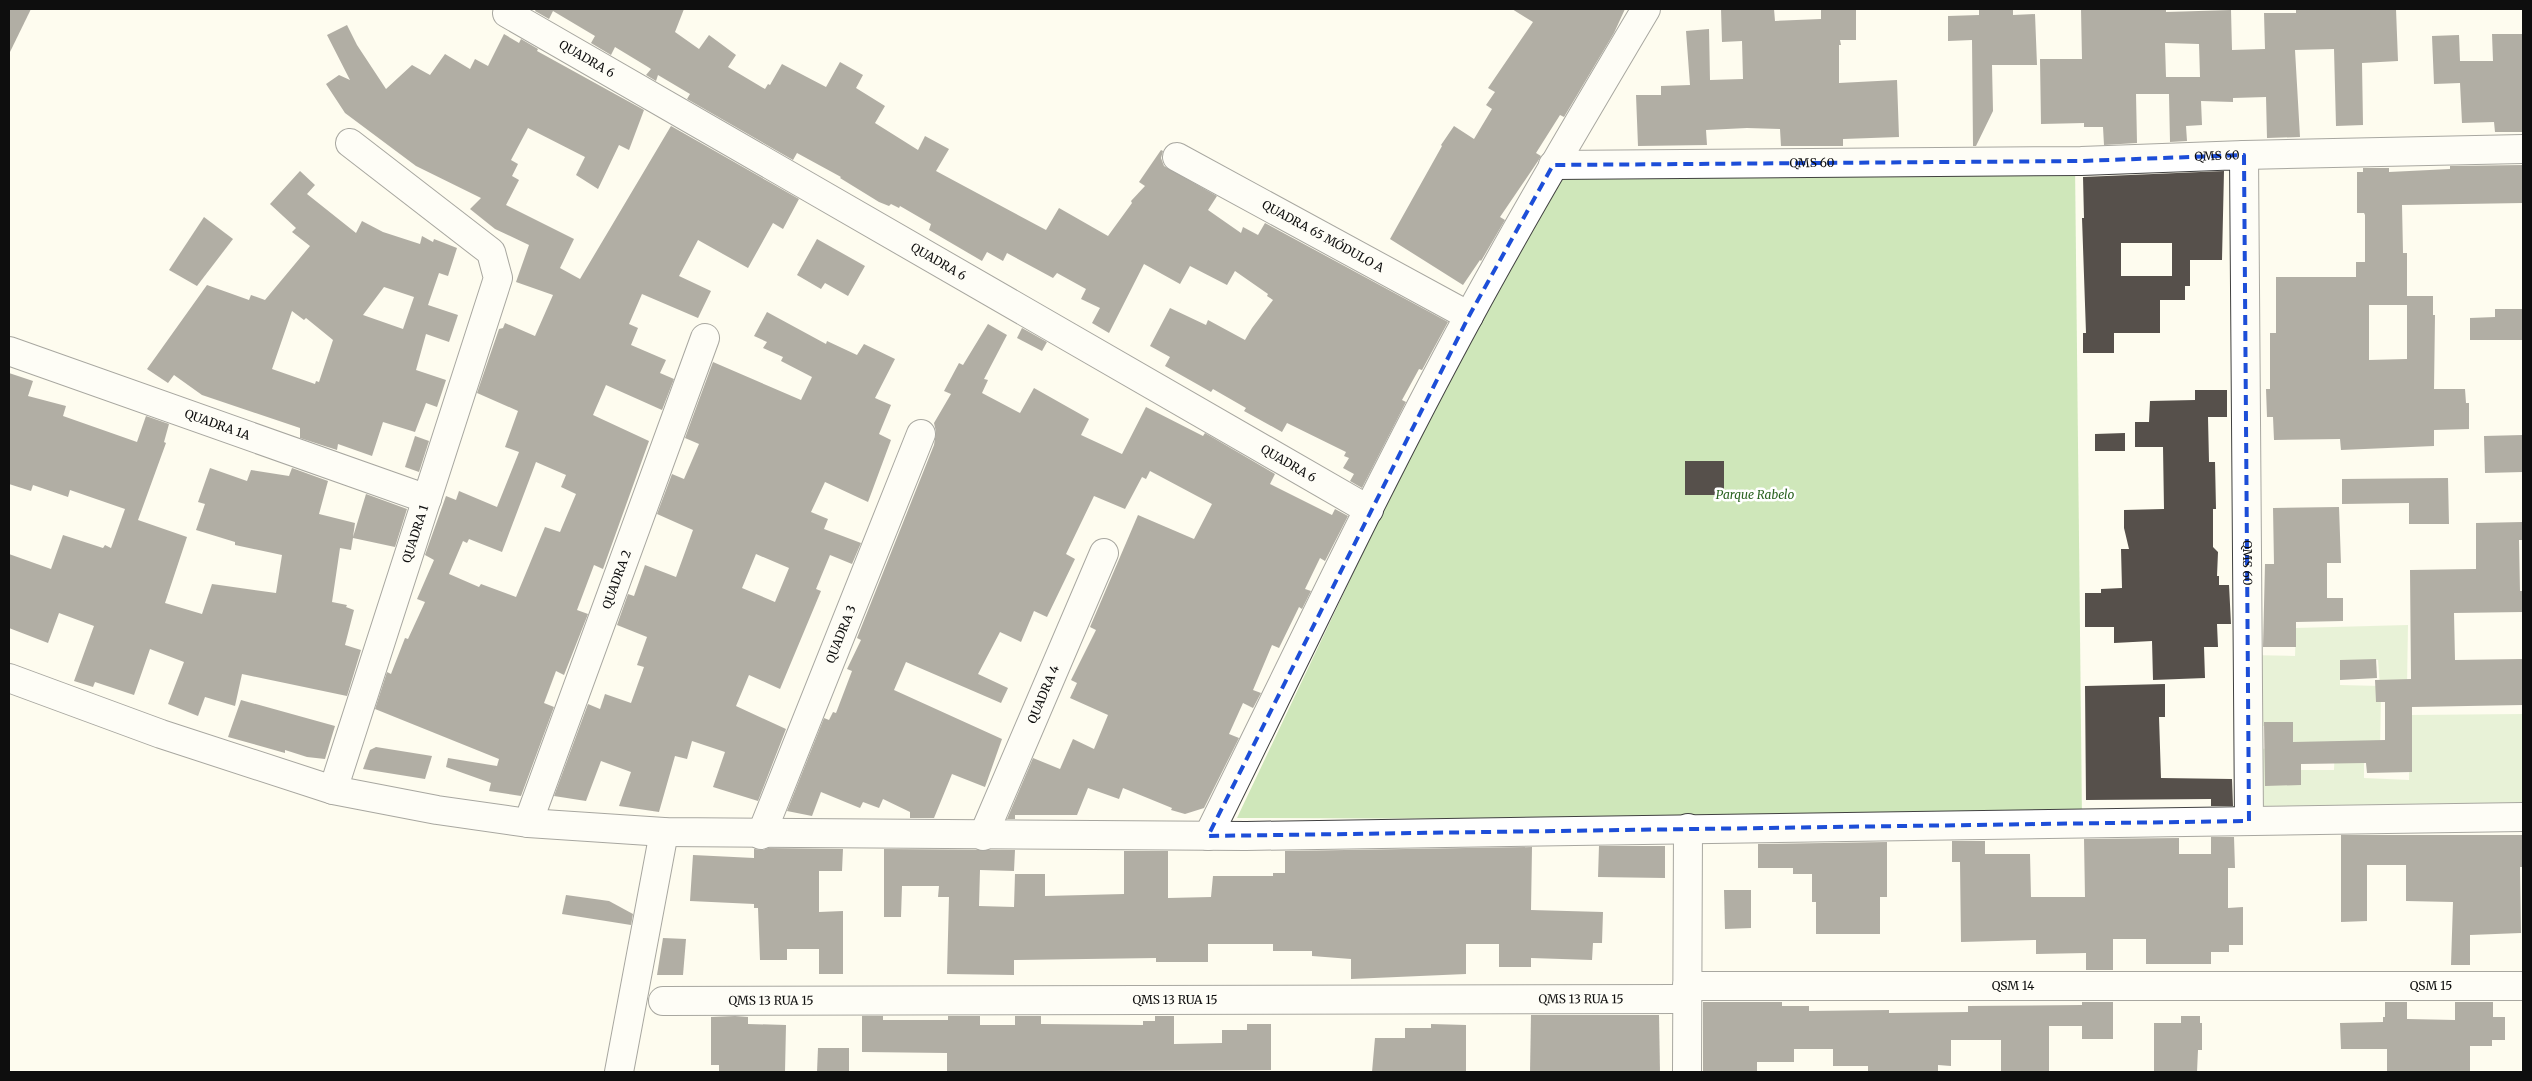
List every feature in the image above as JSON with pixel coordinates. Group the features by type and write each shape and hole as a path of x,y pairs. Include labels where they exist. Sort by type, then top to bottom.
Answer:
{"street":[{"path":"1208,836 1469,316 1553,165 1646,9"},
{"name":"QUADRA 6","path":"507,13 1370,510"},
{"name":"QUADRA 1","path":"333,790 498,278 491,252 350,144"},
{"path":"2244,155 2523,149"},
{"name":"QMS 60","path":"1553,165 2081,161 2244,155 2249,821"},
{"name":"QUADRA 65 MÓDULO A","path":"1177,157 1469,316"},
{"name":"QUADRA 2","path":"528,823 705,338"},
{"name":"QUADRA 1A","path":"9,351 427,499"},
{"name":"QUADRA 3","path":"761,834 921,434"},
{"name":"QUADRA 4","path":"984,836 1104,553"},
{"path":"9,678 161,734 333,790 437,810 528,823 664,832 984,836 1208,836 2523,817"},
{"path":"1687,1072 1688,828"},
{"path":"619,1072 664,832"},
{"name":"QSM 14","path":"1687,992 2339,986"},
{"name":"QSM 15","path":"2339,986 2523,986"},
{"name":"QMS 13 RUA 15","path":"664,1001 1687,992"}],"highlighted area":[{"path":"2244,155 2249,821 1208,836 1469,316 1553,165 2081,161"}],"green space":[{"name":"Parque Rabelo","path":"2075,163 2082,821 1237,818 1376,525 1555,169"},
{"path":"2408,625 2407,685 2381,698 2380,747 2364,748 2364,778 2409,780 2410,715 2523,714 2523,810 2262,814 2260,749 2287,747 2283,726 2250,726 2249,655 2295,656 2296,628","holes":["2340,660 2378,660 2380,686 2340,685","2335,747 2334,770 2286,770"]}],"building":[{"path":"9,9 31,9 9,54"},
{"path":"536,9 684,9 675,32 699,49 709,35 736,55 728,67 765,89 768,84 770,85 782,64 826,87 840,62 863,75 856,88 885,106 875,123 918,150 925,136 949,149 936,171 1046,230 1059,208 1108,236 1132,203 1131,201 1145,186 1139,182 1161,150 1163,151 1161,158 1164,166 1217,196 1208,210 1241,233 1243,227 1258,235 1265,223 1448,322 1422,370 1419,369 1402,400 1406,402 1362,488 1350,481 1354,474 1343,468 1349,458 1344,456 1346,452 1287,423 1282,432 1244,411 1246,408 1213,389 1211,392 1165,366 1170,357 1150,346 1170,308 1206,325 1208,320 1245,340 1273,300 1267,296 1268,294 1235,271 1227,285 1190,266 1180,284 1144,264 1109,333 1092,323 1100,308 1081,299 1086,289 1057,273 1053,278 1007,253 1003,261 987,252 982,261 929,230 931,224 900,206 899,208 891,204 889,206 879,202 841,177 797,153 793,160 687,99 690,94 658,75 656,81 646,75 651,69 615,47 611,55 591,43 595,36 553,11 549,19 535,11"},
{"path":"1512,9 1625,9 1614,33 1564,117 1560,115 1536,153 1541,156 1500,217 1505,220 1481,261 1463,285 1390,239 1441,145 1454,126 1474,139 1492,109 1486,105 1495,92 1488,88 1533,22"},
{"path":"1721,9 1774,9 1775,21 1821,19 1821,9 1856,9 1856,40 1840,40 1839,83 1897,80 1899,137 1843,139 1843,146 1781,146 1780,129 1747,128 1706,130 1707,145 1638,146 1636,95 1661,95 1661,86 1690,85 1686,31 1709,29 1710,80 1743,79 1742,41 1722,42"},
{"path":"1979,9 2013,9 2013,15 2035,14 2037,65 1992,65 1993,111 1976,146 1973,146 1972,40 1948,41 1948,16 1979,15"},
{"path":"2081,9 2166,9 2166,12 2231,10 2232,50 2265,49 2264,13 2296,13 2296,9 2396,9 2398,61 2362,63 2363,125 2336,126 2334,49 2295,50 2300,137 2267,138 2266,97 2233,98 2233,102 2201,101 2202,125 2186,126 2187,141 2170,142 2169,94 2136,94 2137,143 2104,145 2103,127 2084,127 2084,123 2041,124 2040,59 2082,59","holes":["2165,43 2199,44 2200,77 2166,77"]},
{"path":"347,25 357,45 386,89 412,65 430,75 445,54 470,69 475,59 488,66 504,34 519,43 521,39 538,49 537,51 644,110 629,150 619,145 598,189 576,175 585,157 528,128 511,160 518,164 512,176 519,180 506,205 574,239 560,268 580,279 671,126 799,199 783,229 773,223 748,268 698,240 679,276 711,291 698,318 642,294 629,324 638,328 631,345 666,360 660,373 674,379 662,410 606,385 593,415 649,441 603,569 594,565 577,610 588,614 564,675 556,671 544,703 554,707 521,796 489,791 491,783 446,767 448,758 497,766 499,759 375,709 387,672 391,674 405,638 408,639 425,602 417,599 434,560 425,555 446,496 456,500 459,491 497,507 519,452 505,447 518,411 477,393 499,329 503,328 505,323 535,336 553,295 516,282 529,245 495,229 470,209 481,198 416,166 345,113 326,84 339,75 350,80 327,35","holes":["536,462 566,475 561,487 576,494 560,532 545,527 516,597 481,584 479,587 449,574 463,541 467,543 469,539 502,552"]},
{"path":"2492,34 2523,34 2523,132 2495,132 2494,122 2462,123 2460,83 2434,84 2432,36 2459,35 2460,61 2493,61"},
{"path":"2523,165 2523,203 2402,205 2403,253 2407,253 2407,296 2433,296 2433,315 2435,315 2434,389 2465,389 2466,403 2469,403 2469,429 2434,430 2434,446 2341,450 2340,439 2274,440 2273,417 2267,417 2266,389 2270,389 2270,333 2276,333 2276,277 2356,277 2356,262 2365,262 2365,215 2364,213 2357,213 2357,172 2363,172 2363,168 2389,168 2389,172 2450,169 2450,166","holes":["2369,305 2407,305 2407,359 2369,360"]},
{"path":"300,171 315,185 307,194 356,233 362,221 383,232 420,244 422,236 433,242 434,239 457,248 448,276 439,273 428,305 458,315 449,342 426,334 416,370 446,380 437,407 426,403 415,432 383,422 372,456 338,444 337,450 300,438 300,428 202,395 174,375 168,383 147,369 207,285 249,300 251,295 265,300 310,246 292,232 296,228 270,204","holes":["384,287 414,297 403,329 363,315","292,311 304,320 306,318 333,340 319,382 316,381 315,384 272,369"]},
{"path":"2224,171 2222,260 2190,260 2190,286 2185,286 2185,300 2160,300 2160,333 2114,333 2114,353 2083,353 2083,333 2086,333 2082,218 2084,218 2083,177","holes":["2121,243 2172,243 2172,276 2121,276"]},
{"path":"204,217 233,239 197,286 169,270"},
{"path":"817,239 865,266 848,296 825,283 821,289 797,275"},
{"path":"2495,309 2523,309 2523,340 2470,340 2470,318 2495,317"},
{"path":"767,312 826,344 827,341 857,355 864,344 895,359 875,398 891,405 879,434 891,440 868,502 825,482 811,512 828,519 824,529 861,543 852,564 830,555 816,589 821,591 780,689 749,675 736,706 786,729 758,801 713,787 725,752 692,741 687,759 675,756 659,812 619,806 631,772 601,761 586,801 554,796 588,704 600,709 605,694 631,703 644,667 637,665 647,637 617,625 628,594 634,596 645,565 676,577 693,530 657,514 672,474 684,479 699,444 685,438 713,362 801,400 812,377 781,361 783,357 763,348 767,342 754,336","holes":["756,554 789,568 775,602 742,588"]},
{"path":"988,324 1007,335 984,379 988,380 982,393 1020,413 1034,388 1089,419 1081,435 1122,454 1146,407 1203,436 1205,433 1275,474 1270,484 1332,515 1335,509 1348,516 1325,561 1320,558 1305,589 1311,591 1302,609 1299,607 1279,648 1272,645 1253,690 1261,693 1253,708 1243,703 1229,734 1239,738 1204,808 1185,814 1171,810 1172,808 1123,788 1119,799 1088,788 1077,815 1015,815 1015,819 1007,819 1033,758 1060,769 1073,739 1094,749 1108,715 1070,698 1077,683 1071,680 1096,630 1090,627 1138,515 1194,539 1212,504 1150,471 1146,479 1142,477 1125,509 1094,496 1066,554 1075,559 1047,617 1034,611 1021,642 1000,632 978,674 1008,688 1001,703 906,662 894,690 1002,739 985,787 952,774 934,818 910,818 910,812 883,799 879,808 863,802 860,808 821,792 812,816 787,811 824,718 829,720 833,712 836,713 852,671 847,669 861,640 857,638 934,445 936,432 934,423 951,394 944,391 959,363 963,365"},
{"path":"1022,328 1047,342 1042,351 1017,338"},
{"path":"9,373 33,381 28,396 66,406 63,416 137,442 146,416 169,424 164,442 166,443 138,520 187,537 165,603 202,614 212,584 276,593 282,555 235,545 235,542 196,530 205,504 198,502 210,468 247,481 251,470 289,476 292,468 328,481 319,514 355,523 353,537 366,494 407,509 395,547 353,538 351,550 340,548 332,602 347,605 346,607 354,610 345,645 361,650 347,696 242,674 235,706 205,697 198,716 168,704 184,662 150,649 134,695 95,682 93,687 74,681 94,626 59,613 48,643 9,628 9,554 51,569 63,535 103,548 105,545 111,548 125,509 70,490 68,497 33,485 31,491 9,484"},
{"path":"2195,390 2227,390 2227,417 2208,417 2209,462 2215,462 2216,509 2213,509 2213,547 2218,552 2217,576 2219,576 2219,585 2229,585 2231,624 2217,624 2218,647 2204,647 2205,678 2153,680 2152,641 2114,643 2114,627 2085,627 2085,593 2101,593 2101,589 2122,588 2121,549 2129,549 2124,528 2124,510 2164,509 2163,447 2135,447 2135,422 2149,422 2150,401 2195,400"},
{"path":"2125,433 2125,451 2095,451 2095,434"},
{"path":"2523,435 2523,472 2485,473 2484,436"},
{"path":"415,436 429,441 419,472 405,467"},
{"path":"1685,461 1724,461 1724,495 1685,495"},
{"path":"2448,478 2449,524 2409,524 2409,503 2342,504 2342,479"},
{"path":"2339,507 2341,563 2327,563 2327,598 2343,598 2343,621 2296,622 2296,647 2263,647 2265,564 2274,564 2273,508"},
{"path":"2523,522 2523,540 2519,540 2520,591 2523,591 2523,612 2454,613 2455,660 2523,659 2523,705 2412,707 2412,772 2367,773 2366,763 2301,764 2301,785 2265,786 2264,722 2293,722 2293,742 2385,740 2385,702 2376,702 2375,680 2411,679 2410,570 2476,569 2476,523"},
{"path":"2376,659 2377,678 2340,680 2340,660"},
{"path":"2165,684 2165,717 2159,717 2161,778 2232,779 2233,806 2211,806 2211,799 2086,800 2085,686"},
{"path":"241,700 335,726 325,759 307,757 285,750 285,753 228,737"},
{"path":"376,747 432,756 425,779 363,769 370,750"},
{"path":"2341,835 2523,835 2523,867 2520,867 2521,933 2470,935 2470,965 2451,965 2453,902 2406,901 2406,865 2367,865 2367,921 2341,922"},
{"path":"2211,837 2234,837 2235,868 2228,868 2228,908 2243,907 2243,945 2229,945 2229,952 2211,952 2211,964 2146,964 2146,939 2113,939 2113,970 2086,970 2086,953 2036,954 2036,940 1961,942 1960,862 1952,862 1952,841 1985,841 1985,854 2030,854 2031,897 2085,897 2084,839 2179,838 2179,854 2211,854"},
{"path":"1887,842 1887,897 1880,897 1880,934 1816,934 1816,902 1812,902 1812,874 1793,874 1793,868 1758,868 1758,844"},
{"path":"1599,846 1665,846 1665,878 1598,877"},
{"path":"1532,847 1531,910 1603,912 1602,943 1593,943 1592,960 1531,958 1531,967 1499,967 1499,944 1466,944 1466,974 1351,979 1351,959 1312,956 1312,951 1273,951 1273,944 1208,944 1208,962 1156,962 1156,958 1014,960 1014,975 947,974 949,897 938,897 939,886 902,886 901,917 884,917 884,849 1015,850 1014,871 980,870 979,906 1014,907 1015,874 1045,874 1045,896 1124,894 1124,851 1168,851 1168,898 1211,897 1213,876 1273,876 1273,873 1285,873 1285,851"},
{"path":"768,848 843,849 842,871 819,871 819,912 843,911 843,974 819,974 819,949 787,949 787,960 760,960 758,908 754,908 754,904 690,901 693,855 754,858 754,849 763,850"},
{"path":"1724,890 1751,890 1751,928 1725,929"},
{"path":"566,895 609,901 633,914 631,925 562,914"},
{"path":"663,938 686,939 683,975 657,975"},
{"path":"1703,1002 1782,1002 1782,1006 1809,1006 1809,1011 1889,1010 1889,1013 1968,1012 1968,1006 2082,1005 2082,1002 2113,1002 2113,1039 2082,1039 2082,1026 2049,1026 2049,1072 2001,1072 2001,1040 1951,1040 1951,1066 1938,1065 1938,1072 1868,1072 1868,1066 1833,1066 1833,1049 1794,1049 1794,1062 1757,1062 1757,1072 1703,1072"},
{"path":"2385,1002 2407,1002 2407,1019 2455,1020 2455,1002 2493,1002 2493,1017 2505,1017 2505,1040 2492,1040 2492,1046 2470,1046 2470,1072 2387,1072 2387,1049 2341,1049 2340,1023 2383,1022"},
{"path":"1531,1015 1659,1015 1660,1072 1530,1072"},
{"path":"862,1016 883,1016 883,1020 948,1020 948,1016 980,1016 980,1025 1015,1025 1015,1016 1041,1016 1041,1024 1143,1025 1143,1021 1155,1021 1155,1016 1174,1016 1174,1044 1222,1043 1222,1030 1247,1030 1247,1024 1271,1024 1271,1070 947,1072 947,1053 862,1052"},
{"path":"2181,1016 2200,1016 2200,1023 2202,1023 2202,1050 2198,1050 2197,1072 2154,1072 2154,1023 2181,1023"},
{"path":"711,1017 748,1017 748,1024 786,1025 785,1072 719,1072 719,1065 711,1065"},
{"path":"1431,1024 1466,1025 1466,1072 1372,1072 1375,1038 1405,1038 1405,1028 1431,1028"},
{"path":"818,1048 849,1048 849,1072 817,1072"}]}
